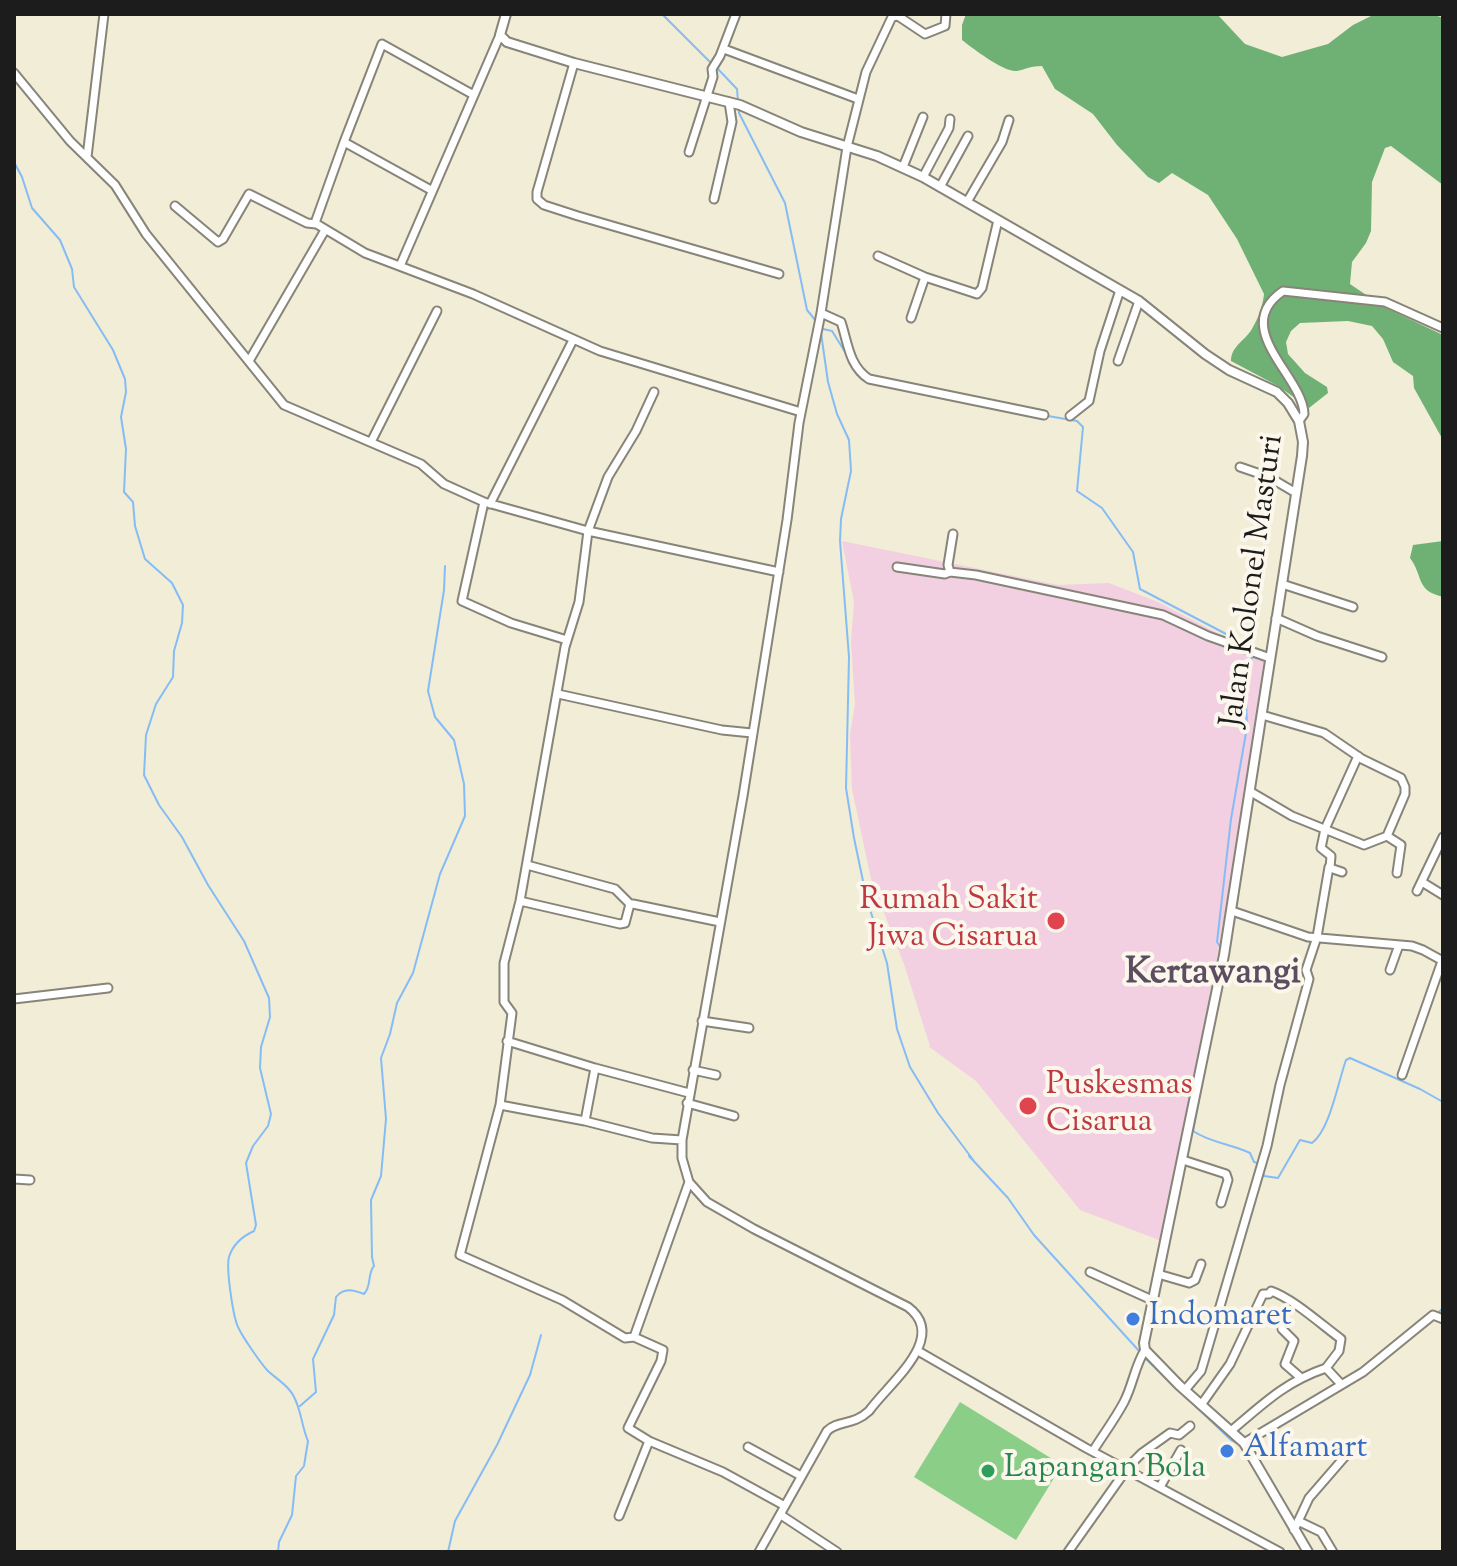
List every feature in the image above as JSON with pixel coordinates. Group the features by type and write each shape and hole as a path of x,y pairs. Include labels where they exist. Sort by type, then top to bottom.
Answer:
{"main road":[{"path":"500,35 506,14"},
{"name":"Jalan Kolonel Masturi","path":"500,35 507,42 574,63 734,104 801,132 903,167 1139,301 1229,370 1277,392 1299,421 1303,442 1232,911 1143,1353"},
{"path":"1143,1353 1244,1443 1296,1526 1308,1552"}],"street":[{"path":"87,157 104,14"},
{"path":"689,152 714,66 724,49 736,14"},
{"path":"759,1552 829,1429 860,1420 922,1344 921,1323 917,1314 908,1307 707,1202 689,1182 682,1158 682,1140 779,572 801,412 858,99 871,58 892,17 898,16 925,34 945,26 946,14"},
{"path":"400,266 500,35"},
{"path":"316,224 382,44 472,94"},
{"path":"724,49 858,99"},
{"path":"574,63 537,199 544,205 592,220 779,274"},
{"path":"14,73 46,114 115,185 146,234 284,405 421,464 444,484 487,503 588,531 779,572"},
{"path":"714,199 734,104"},
{"path":"903,167 923,117"},
{"path":"923,177 949,128 950,119"},
{"path":"967,202 1002,142 1009,120"},
{"path":"940,187 968,136"},
{"path":"344,142 431,190"},
{"path":"175,206 218,242 223,239 249,194 307,223 316,224 365,253 473,294 600,351 801,412"},
{"path":"878,256 925,277 977,294 982,288 998,220"},
{"path":"249,361 325,230"},
{"path":"911,318 925,277"},
{"path":"1070,416 1089,401 1100,351 1120,290"},
{"path":"1299,421 1304,414 1302,401 1270,348 1265,331 1267,310 1283,291 1385,302 1443,328"},
{"path":"1118,361 1139,301"},
{"path":"371,442 437,311"},
{"path":"820,318 841,322 851,357 861,374 869,379 1044,415"},
{"path":"567,640 511,623 462,601 487,503 573,340"},
{"path":"654,392 636,431 608,477 588,531 579,602 567,640 520,901 504,963 504,1002 512,1013 500,1105 460,1255 562,1300 615,1334 628,1339 634,1337 663,1350 661,1361 628,1428 649,1441 723,1472 785,1506"},
{"path":"1240,467 1269,477 1296,493"},
{"path":"950,572 948,565 953,534"},
{"path":"897,567 1034,586 1163,615 1208,636 1270,658"},
{"path":"1282,584 1353,607"},
{"path":"1276,618 1317,636 1382,657"},
{"path":"558,694 722,730 752,733"},
{"path":"1251,792 1292,816 1364,845 1387,836 1405,794 1401,778 1358,756 1320,731 1262,715"},
{"path":"1185,1390 1201,1371 1267,1146 1309,979 1307,968 1317,937 1331,856 1321,848 1325,829 1358,756"},
{"path":"1387,836 1401,845 1397,873"},
{"path":"1417,891 1443,837"},
{"path":"527,865 615,889 630,904 720,922"},
{"path":"1329,867 1342,872"},
{"path":"1422,882 1443,895"},
{"path":"520,901 620,924 625,923 630,904"},
{"path":"1232,911 1308,937 1399,945 1423,950 1443,961 1402,1075"},
{"path":"1390,970 1399,945"},
{"path":"1221,972 1251,979"},
{"path":"14,999 108,988"},
{"path":"702,1021 749,1028"},
{"path":"507,1041 689,1093"},
{"path":"585,1121 595,1068"},
{"path":"693,1070 716,1075"},
{"path":"687,1103 734,1116"},
{"path":"500,1105 652,1138 682,1140"},
{"path":"1183,1160 1226,1174 1228,1180 1221,1203"},
{"path":"14,1179 30,1180"},
{"path":"634,1337 689,1182"},
{"path":"1158,1274 1193,1283 1201,1264"},
{"path":"1090,1272 1152,1300"},
{"path":"1201,1405 1230,1364 1264,1293 1273,1292 1289,1299 1341,1339 1339,1351 1326,1368 1300,1377 1268,1398 1231,1431"},
{"path":"1244,1443 1369,1368 1433,1315 1443,1319"},
{"path":"1282,1329 1294,1341 1285,1364 1300,1377"},
{"path":"918,1351 1093,1451 1280,1552"},
{"path":"1093,1451 1124,1403 1143,1353"},
{"path":"1326,1368 1341,1384"},
{"path":"1068,1552 1127,1469 1142,1453 1170,1433 1179,1435 1190,1426"},
{"path":"619,1516 649,1441"},
{"path":"748,1447 801,1476"},
{"path":"1160,1487 1181,1450"},
{"path":"1333,1552 1321,1532 1296,1526 1309,1498 1348,1453"},
{"path":"781,1515 837,1552"}],"shaded area":[{"name":"Rumah Sakit Jiwa Cisarua","path":"842,541 1058,585 1109,583 1158,602 1269,660 1167,1243 1080,1210 976,1081 928,1046 904,964 871,879 852,789 850,734 855,704 851,642 854,602"}],"green space":[{"path":"966,14 1217,14 1245,44 1282,57 1328,44 1353,25 1375,14 1432,14 1443,18 1443,185 1391,146 1385,148 1372,182 1371,231 1352,262 1350,284 1384,307 1443,335 1443,440 1414,388 1413,376 1393,362 1383,339 1372,326 1348,321 1300,323 1291,331 1286,342 1288,354 1305,373 1327,387 1328,393 1309,408 1278,386 1231,361 1236,347 1255,323 1264,294 1237,239 1208,195 1172,173 1159,183 1148,177 1093,114 1055,89 1042,66 1012,71 962,40"},
{"path":"1443,541 1443,597 1424,587 1410,558 1413,545"},
{"name":"Lapangan Bola","path":"960,1402 1062,1465 1016,1540 914,1477"}],"waterway":[{"path":"662,14 712,64"},
{"path":"717,68 737,89 738,101"},
{"path":"739,108 785,203 807,310 816,321"},
{"path":"14,162 32,208 60,240 72,269 74,287 113,350 125,379 121,417 126,449 124,492 133,502 135,526 145,559 172,583 183,605 182,623 174,651 173,677 156,704 146,735 144,775 159,805 182,837 244,941 269,998 270,1017 261,1047 260,1068 271,1114 268,1126 253,1146 246,1163 256,1225 254,1231 233,1248 228,1271 232,1305 239,1329 264,1366 293,1395 308,1441 304,1466 296,1476 292,1515 279,1542 278,1552"},
{"path":"820,326 828,382 837,414 849,440 851,471 841,519 840,541 849,657 846,788 867,900 887,963 897,1029 910,1067 938,1113 974,1161 969,1156 1008,1198 1034,1235 1140,1352"},
{"path":"823,329 832,331 847,355"},
{"path":"1048,416 1077,421 1083,427 1077,491 1102,508 1133,552 1140,589 1251,647"},
{"path":"300,1406 316,1392 313,1359 334,1315 336,1297 346,1291 364,1294 374,1266 371,1200 381,1176 386,1119 381,1058 397,1003 413,973 440,874 465,816 464,784 454,740 435,717 428,691 445,566"},
{"path":"1222,949 1217,942 1231,819 1247,727 1246,701 1252,656"},
{"path":"1263,1172 1264,1176 1278,1178 1300,1140 1312,1143 1318,1137 1329,1117 1346,1060 1350,1058 1443,1102"},
{"path":"1204,1073 1193,1131 1250,1153 1254,1162 1261,1164"},
{"path":"1437,1314 1443,1308"},
{"path":"1392,1353 1415,1334"},
{"path":"448,1552 455,1521 497,1445 530,1375 541,1335"},
{"path":"1144,1357 1231,1440 1243,1446"}],"place":[{"name":"Rumah Sakit Jiwa Cisarua","path":"1056,921"},
{"name":"Puskesmas Cisarua","path":"1028,1106"},
{"name":"Indomaret","path":"1133,1319"},
{"name":"Alfamart","path":"1227,1451"},
{"name":"Lapangan Bola","path":"988,1471"}],"district":[{"name":"Kertawangi","path":"1213,976"}]}
